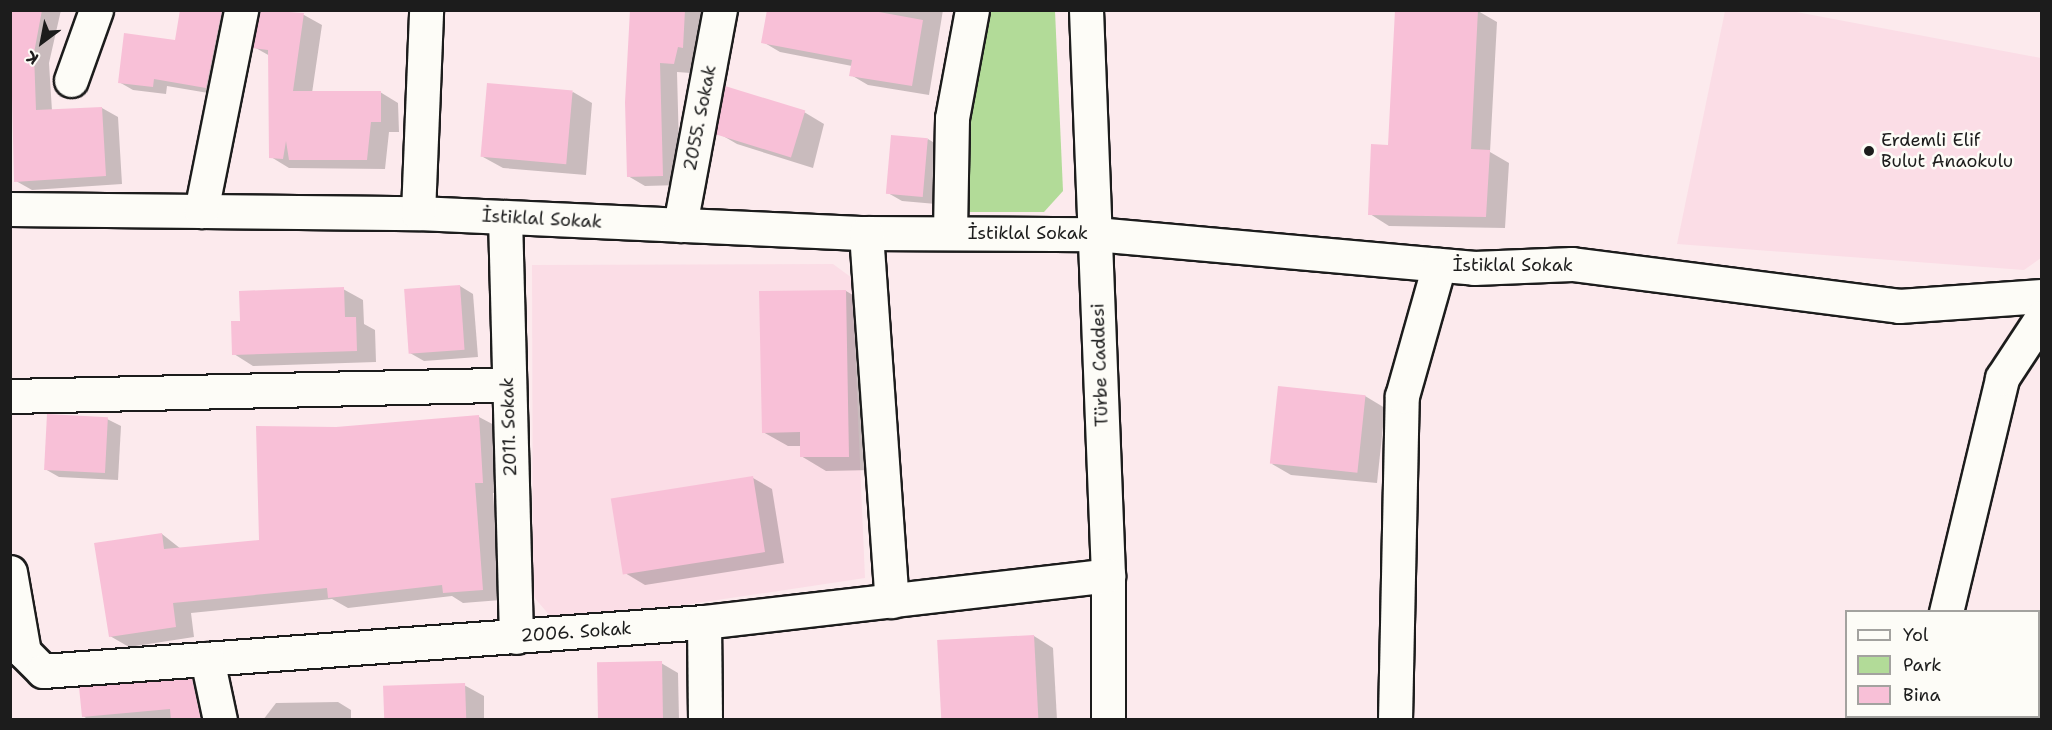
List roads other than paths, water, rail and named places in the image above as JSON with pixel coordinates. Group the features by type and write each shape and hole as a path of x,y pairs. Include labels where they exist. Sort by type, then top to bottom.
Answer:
{"street":[{"path":"71,80 96,10"},
{"path":"201,211 241,10"},
{"path":"418,213 426,10"},
{"name":"2055. Sokak","path":"680,225 720,10"},
{"path":"950,233 952,118 972,10"},
{"name":"Türbe Caddesi","path":"1086,10 1108,575 1108,720"},
{"name":"İstiklal Sokak","path":"10,209 418,213 866,232 1095,234 1474,268 1572,264 1899,306 2042,296"},
{"name":"2011. Sokak","path":"505,217 507,386 516,637"},
{"path":"866,232 892,601"},
{"path":"1395,720 1402,396 1439,265"},
{"path":"1946,610 2002,378 2042,317"},
{"path":"10,396 507,386"},
{"name":"2006. Sokak","path":"10,572 24,652 43,671 704,622 1108,575"},
{"path":"704,622 705,720"},
{"path":"207,659 220,720"}],"place":[{"name":"Erdemli Elif Bulut Anaokulu","path":"1869,151"}]}
